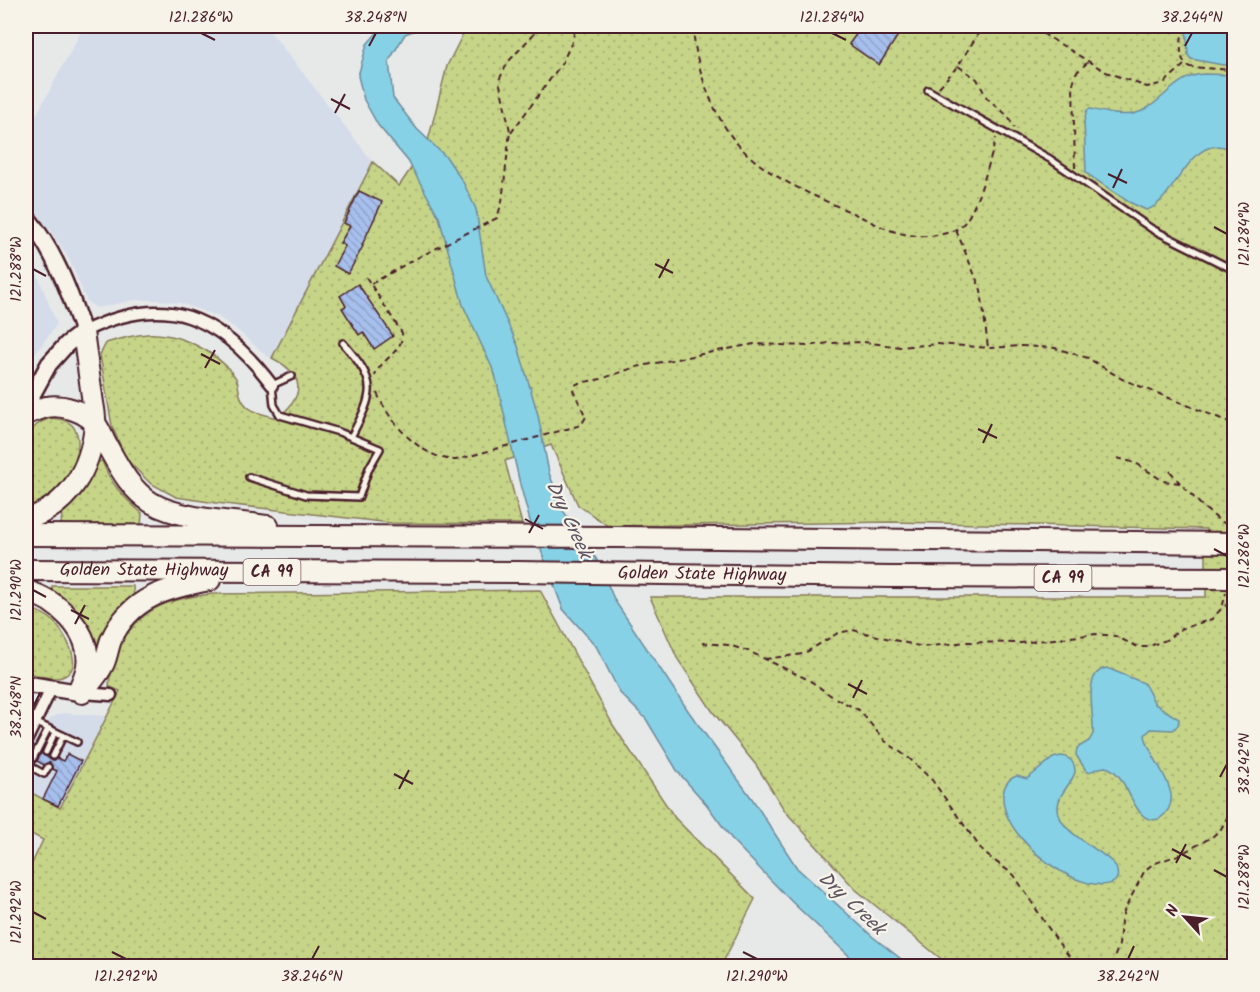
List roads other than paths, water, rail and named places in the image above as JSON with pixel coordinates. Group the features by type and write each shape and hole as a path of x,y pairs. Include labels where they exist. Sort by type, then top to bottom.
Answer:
{"highway":[{"path":"26,519 50,509 72,490 87,462 95,423 83,332"},
{"path":"26,414 49,406 84,414 95,423 127,479 138,492 166,510 342,537"},
{"name":"Golden State Highway","path":"26,535 617,537 1234,543"},
{"name":"Golden State Highway","path":"26,570 627,573 1230,582"},
{"path":"79,693 96,676 104,663 119,626 140,602 174,586 253,572"},
{"path":"26,591 46,599 60,609 77,628 84,642 87,669 79,693"}],"street":[{"path":"26,216 56,263 69,291 83,332"},
{"path":"26,406 49,364 67,344 83,332 119,316 136,313 170,313 187,316 212,327 232,340 272,385"},
{"path":"26,684 79,693 111,695"},
{"path":"26,741 51,689"}],"lane":[{"path":"930,92 1023,143 1152,229 1234,270"},
{"path":"343,342 362,365 369,387 368,404 351,436"},
{"path":"249,477 306,495 359,497 369,468 380,449 351,436 280,415 274,405 272,385 292,376"},
{"path":"35,722 77,742"},
{"path":"48,729 27,765 44,774 48,767"},
{"path":"46,752 56,732"},
{"path":"53,756 63,736"},
{"path":"37,770 41,763"}],"water":[{"name":"Dry Creek","path":"383,26 426,26 405,34 389,61 393,98 417,129 447,158 463,182 476,209 486,276 518,346 538,415 549,473 564,512 597,560 615,601 689,712 753,800 797,868 873,937 910,966 860,966 792,902 734,842 707,805 678,772 646,719 620,693 596,646 563,609 530,521 495,374 463,305 439,217 408,161 378,125 364,100 358,76 367,44"},
{"path":"1186,26 1234,26 1234,64 1223,65 1191,59 1188,55"},
{"path":"1205,74 1234,75 1234,151 1219,146 1206,149 1194,157 1166,195 1156,205 1146,210 1129,202 1086,173 1084,121 1087,110 1116,114 1132,114 1142,111 1184,80"},
{"path":"1107,668 1144,683 1155,704 1179,719 1178,725 1173,730 1151,729 1145,735 1170,789 1171,800 1168,810 1159,819 1150,819 1142,815 1120,778 1113,771 1105,767 1087,772 1076,755 1077,748 1089,741 1093,734 1091,695 1094,677 1099,671"},
{"path":"1061,756 1071,761 1075,772 1062,793 1058,812 1069,829 1115,865 1118,874 1116,880 1111,883 1105,885 1080,881 1051,865 1028,846 1011,823 1005,810 1003,794 1008,781 1017,776 1027,779 1053,758"}]}
